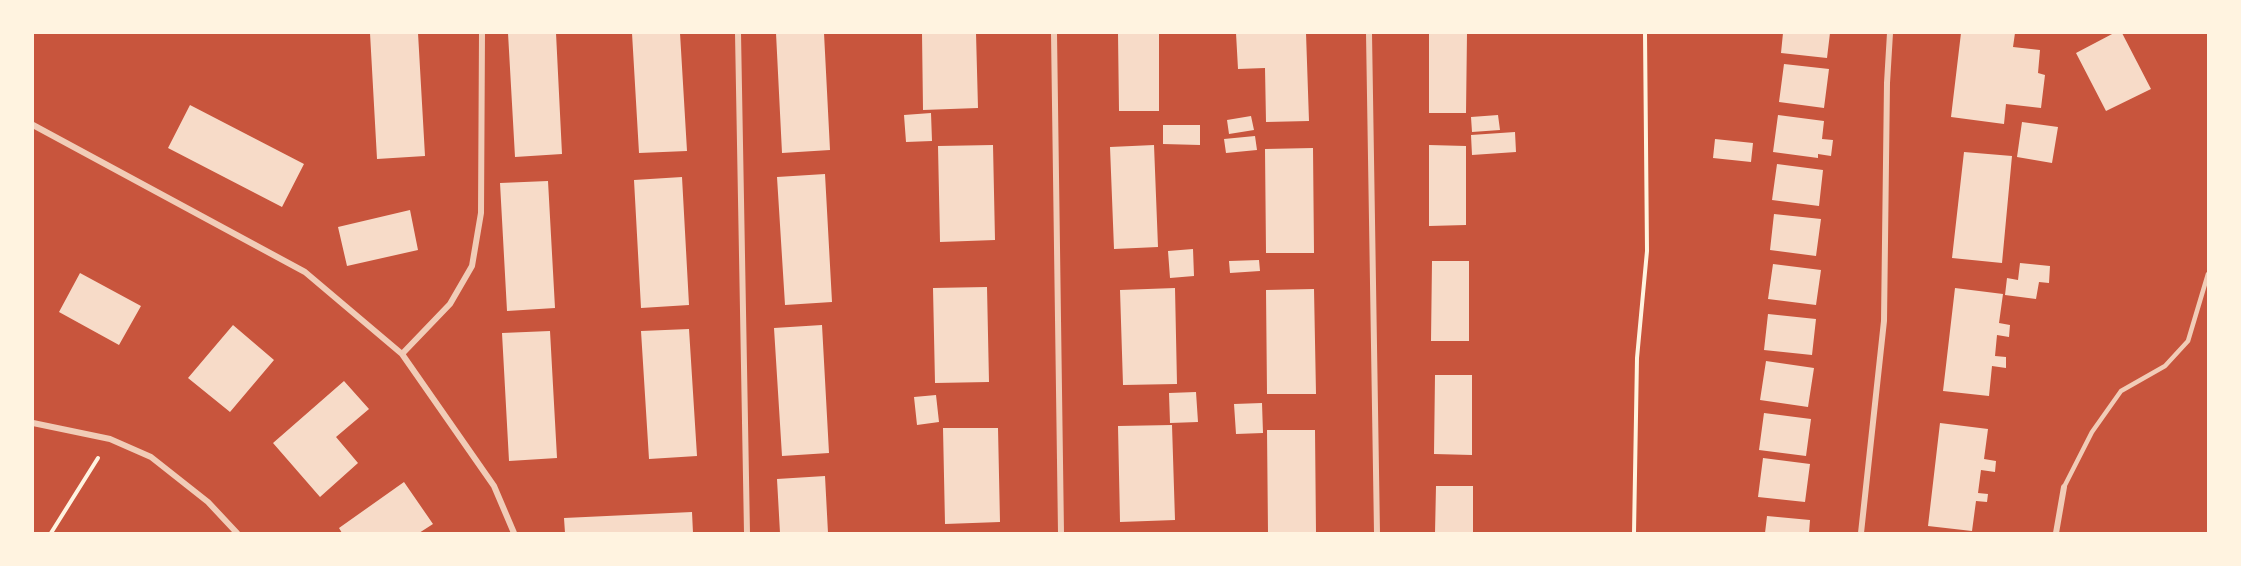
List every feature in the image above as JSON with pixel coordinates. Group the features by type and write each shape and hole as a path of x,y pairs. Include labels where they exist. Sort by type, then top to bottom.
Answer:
{"street":[{"path":"402,354 450,304 472,266 481,213 482,33"},
{"path":"738,33 747,533"},
{"path":"1054,33 1061,533"},
{"path":"1369,33 1377,533"},
{"path":"1861,533 1884,321 1887,83 1890,33"},
{"path":"33,125 305,272 402,354 494,486 514,533"},
{"path":"33,423 110,439 151,457 208,502 237,533"},
{"path":"2056,533 2064,487"}],"lane":[{"path":"2064,487 2092,432 2121,391 2165,366 2188,341 2208,274"}],"path":[{"path":"1634,533 1637,358 1647,251 1645,33"},
{"path":"51,533 110,439"}],"building":[{"path":"370,33 418,33 425,156 377,159"},
{"path":"508,33 556,33 562,154 515,157"},
{"path":"632,33 680,33 687,151 639,153"},
{"path":"776,33 824,33 830,150 782,153"},
{"path":"922,33 976,33 978,108 923,110"},
{"path":"1118,33 1159,33 1159,111 1119,111"},
{"path":"1236,33 1306,33 1309,121 1266,122 1265,68 1238,69"},
{"path":"1429,33 1467,33 1466,113 1429,113"},
{"path":"1783,33 1830,33 1827,58 1781,53"},
{"path":"1961,33 2015,33 2013,47 2040,50 2038,73 2045,75 2041,108 2006,104 2004,124 1951,117"},
{"path":"2114,33 2122,33 2151,89 2106,111 2076,53"},
{"path":"1784,64 1829,69 1824,108 1779,102"},
{"path":"190,105 304,164 282,207 168,148"},
{"path":"931,113 932,141 906,142 904,115"},
{"path":"1498,115 1500,130 1472,132 1471,117"},
{"path":"1778,115 1824,121 1822,139 1833,140 1831,156 1818,154 1818,158 1773,152"},
{"path":"1251,116 1254,130 1229,134 1227,120"},
{"path":"2022,122 2058,127 2052,163 2017,157"},
{"path":"1163,125 1200,125 1200,145 1163,144"},
{"path":"1515,132 1516,152 1472,155 1471,135"},
{"path":"1255,136 1257,150 1226,153 1224,139"},
{"path":"1715,139 1753,143 1751,162 1713,158"},
{"path":"993,145 995,240 940,242 938,146"},
{"path":"1154,145 1158,247 1114,249 1110,147"},
{"path":"1429,145 1466,146 1466,225 1429,226"},
{"path":"1313,148 1314,253 1266,253 1265,149"},
{"path":"1964,152 2012,156 2002,263 1952,258"},
{"path":"1777,164 1823,170 1819,206 1772,200"},
{"path":"825,174 832,302 785,305 777,177"},
{"path":"682,177 689,305 641,308 634,180"},
{"path":"548,181 555,308 507,311 500,183"},
{"path":"410,210 418,250 347,266 338,227"},
{"path":"1774,214 1821,219 1816,256 1770,250"},
{"path":"1193,249 1194,276 1170,278 1168,251"},
{"path":"1259,260 1260,271 1230,273 1229,261"},
{"path":"1432,261 1469,261 1469,341 1431,341"},
{"path":"2020,263 2050,266 2049,283 2039,282 2036,299 2005,295 2007,278 2018,280"},
{"path":"1773,264 1821,270 1816,305 1768,299"},
{"path":"80,273 141,306 119,345 59,312"},
{"path":"987,287 989,382 935,383 933,288"},
{"path":"1175,288 1177,384 1123,385 1120,290"},
{"path":"1955,288 2003,294 1999,323 2010,325 2009,337 1997,335 1995,356 2006,357 2006,368 1992,366 1989,396 1943,391"},
{"path":"1314,289 1316,394 1267,394 1266,290"},
{"path":"1768,314 1816,319 1812,355 1764,350"},
{"path":"233,325 274,360 230,412 188,378"},
{"path":"822,325 829,453 782,456 774,328"},
{"path":"689,329 697,456 649,459 641,331"},
{"path":"550,331 557,458 509,461 502,333"},
{"path":"1766,361 1814,368 1808,407 1760,400"},
{"path":"1435,375 1472,375 1472,455 1434,454"},
{"path":"344,381 369,409 336,437 358,463 320,497 273,443"},
{"path":"1196,392 1198,422 1170,423 1169,393"},
{"path":"936,395 939,422 917,425 914,397"},
{"path":"1262,403 1263,433 1236,434 1234,404"},
{"path":"1764,413 1811,419 1806,456 1759,450"},
{"path":"1940,423 1988,429 1984,459 1996,461 1995,472 1981,470 1978,493 1988,494 1987,502 1976,501 1972,531 1928,526"},
{"path":"1172,425 1175,520 1120,522 1118,426"},
{"path":"943,428 998,428 1000,522 945,524"},
{"path":"1267,430 1315,430 1316,533 1268,533"},
{"path":"1763,458 1810,464 1805,502 1758,497"},
{"path":"825,476 828,533 780,533 777,479"},
{"path":"404,482 433,524 419,533 342,533 339,528"},
{"path":"1436,486 1473,486 1473,533 1435,533"},
{"path":"692,512 693,533 565,533 564,518"},
{"path":"1767,516 1810,520 1809,533 1765,533"}]}
